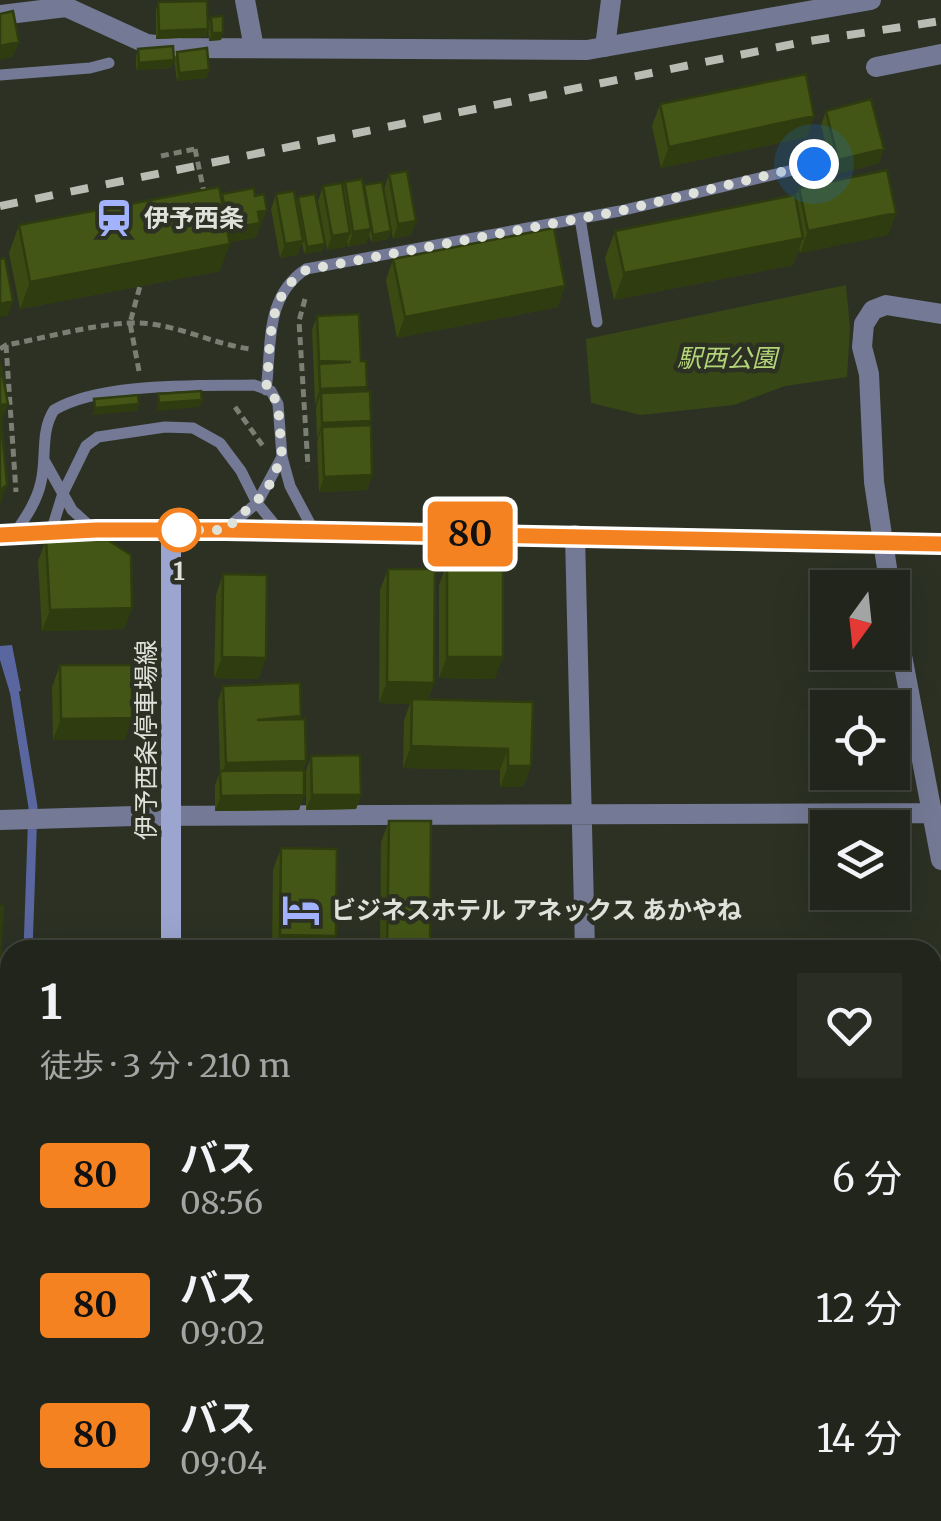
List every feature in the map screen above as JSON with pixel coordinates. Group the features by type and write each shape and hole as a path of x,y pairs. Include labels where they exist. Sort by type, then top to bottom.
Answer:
{"main road":[{"name":"伊予西条停車場線","path":"171,530 171,940"}],"street":[{"path":"244,0 254,48"},
{"path":"605,47 610,0"},
{"path":"746,24 749,0"},
{"path":"0,15 66,8 147,44 587,50 871,0"},
{"path":"876,66 941,54"},
{"path":"886,570 874,482 869,374 862,347 864,324 872,310 886,305 941,314"},
{"path":"8,534 225,530 941,544"},
{"path":"575,535 585,940"},
{"path":"904,670 941,860"},
{"path":"0,820 930,814"}],"lane":[{"path":"0,75 109,63"},
{"path":"266,390 272,314 290,280 306,270 580,218 814,164"},
{"path":"580,218 598,322"},
{"path":"8,534 31,508 41,484 48,420 54,410 76,400 176,387 254,384 271,392 278,404 282,457 290,486 314,533"},
{"path":"51,532 63,493 86,446 98,437 193,428 209,435 230,455 257,503 280,532"},
{"path":"225,530 257,503 282,457"},
{"path":"44,460 72,510 96,530"}],"path":[{"path":"161,156 195,150 206,205"},
{"path":"308,477 299,322 306,297 323,266"},
{"path":"139,371 130,323 140,286"},
{"path":"11,505 16,495 3,348 130,323 178,329 224,346 254,350"},
{"path":"289,351 300,351"},
{"path":"13,454 24,452"}],"green space":[{"name":"駅西公園","path":"846,285 850,328 847,377 785,386 734,405 641,415 591,403 586,339"}],"water":[{"path":"12,645 21,691 10,693 0,646"}],"building":[{"path":"207,1 208,29 159,31 158,2"},
{"path":"13,11 19,42 0,46 0,14"},
{"path":"223,16 223,33 212,33 211,17"},
{"path":"173,46 174,60 139,63 138,49"},
{"path":"207,48 209,70 179,73 177,52"},
{"path":"806,74 814,116 669,147 660,104"},
{"path":"871,99 884,149 838,160 826,111"},
{"path":"887,170 896,213 808,231 799,188"},
{"path":"407,171 416,221 398,224 389,174"},
{"path":"362,179 371,229 353,232 345,182"},
{"path":"382,182 391,231 373,235 364,185"},
{"path":"342,183 350,233 332,236 323,186"},
{"path":"219,187 230,244 30,282 19,225"},
{"path":"254,188 255,196 264,194 267,210 258,212 260,223 229,229 222,194"},
{"path":"294,191 303,241 285,244 276,194"},
{"path":"315,194 325,244 307,247 298,197"},
{"path":"795,195 803,238 624,273 615,231"},
{"path":"554,228 565,286 405,317 393,259"},
{"path":"5,258 13,301 0,304 0,259"},
{"path":"359,314 361,361 366,361 367,387 320,389 319,364 351,362 319,361 317,316"},
{"path":"0,362 8,404 0,405"},
{"path":"201,391 202,400 159,403 158,394"},
{"path":"370,391 371,421 322,423 321,393"},
{"path":"138,395 139,404 95,408 94,399"},
{"path":"0,422 7,485 0,490"},
{"path":"371,425 372,475 324,477 322,427"},
{"path":"46,540 108,540 131,555 132,608 50,610"},
{"path":"447,564 503,564 503,657 447,657"},
{"path":"388,569 435,569 434,683 387,682"},
{"path":"223,574 267,575 266,658 222,657"},
{"path":"60,665 132,665 132,718 61,719"},
{"path":"300,683 301,716 257,720 305,719 306,761 226,763 223,686"},
{"path":"412,699 533,702 531,766 508,766 508,749 411,746"},
{"path":"360,755 361,795 312,795 311,756"},
{"path":"304,770 304,795 221,796 220,771"},
{"path":"389,821 431,821 430,940 387,940"},
{"name":"ビジネスホテル アネックス あかやね","path":"281,848 337,849 336,936 280,935"},
{"path":"0,906 3,906 1,940"}],"waterway":[{"path":"13,683 33,807 28,940"}],"railway":[{"path":"0,206 803,42 941,21"}],"bus line":[{"name":"80","path":"0,535 225,530 941,544"}],"place":[{"name":"伊予西条","path":"114,218"},
{"name":"1","path":"179,530"},
{"name":"ビジネスホテル アネックス あかやね","path":"301,910"}],"route":[{"path":"179,530 171,530 225,530 257,503 273,479 282,457 282,429 278,404 266,390 272,314 290,280 306,270 620,211 814,164"}]}
